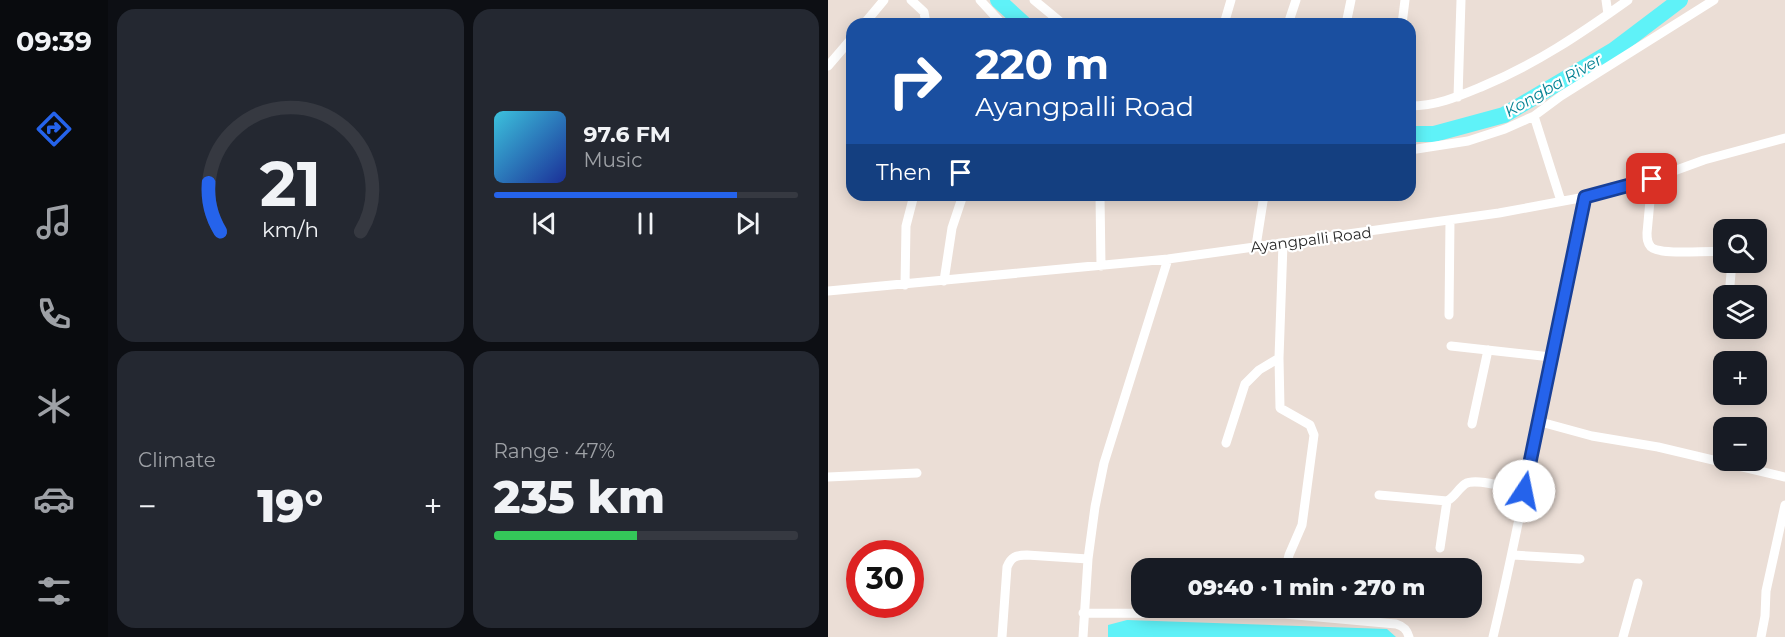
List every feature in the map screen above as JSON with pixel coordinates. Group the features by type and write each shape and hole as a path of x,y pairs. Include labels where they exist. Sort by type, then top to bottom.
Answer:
{"street":[{"path":"869,18 884,0"},
{"path":"911,0 924,12 925,18"},
{"path":"980,0 996,18"},
{"path":"1034,0 1056,18"},
{"path":"1226,18 1231,0"},
{"path":"1290,18 1296,0"},
{"path":"1347,18 1351,0"},
{"path":"1403,18 1405,0"},
{"path":"1458,97 1461,0"},
{"path":"1606,0 1608,14"},
{"path":"1416,106 1427,106 1458,97 1511,74 1545,57 1628,0"},
{"path":"1416,149 1468,141 1505,129 1534,116 1561,96 1714,0"},
{"path":"828,66 846,45"},
{"path":"1534,116 1561,201"},
{"name":"Ayangpalli Road","path":"828,291 1168,259 1450,220 1585,197 1652,179 1704,160 1785,138"},
{"path":"1652,179 1647,233 1650,246 1662,251 1713,252"},
{"path":"1492,637 1513,555 1537,421 1585,197"},
{"path":"905,285 906,226 912,201"},
{"path":"944,281 952,228 961,201"},
{"path":"1098,201 1101,266"},
{"path":"1256,246 1263,201"},
{"path":"1449,315 1450,220"},
{"path":"1283,244 1279,358 1280,408 1310,425 1314,435 1302,525 1290,558"},
{"path":"1083,637 1088,559 1104,463 1168,259"},
{"path":"1451,346 1551,357"},
{"path":"1472,424 1488,350"},
{"path":"1226,443 1245,384 1259,370 1279,358"},
{"path":"1537,421 1592,436 1658,447 1785,477"},
{"path":"828,477 917,473"},
{"path":"1379,495 1447,501 1453,498 1464,485 1471,482 1524,491"},
{"path":"1440,548 1447,501"},
{"path":"1761,637 1766,591 1785,505"},
{"path":"1002,637 1007,567 1011,559 1019,555 1027,555 1088,559"},
{"path":"1513,555 1580,559"},
{"path":"1623,637 1638,583"},
{"path":"1083,613 1131,613"},
{"path":"1345,618 1396,624 1408,632 1409,637"}],"water":[{"path":"1127,620 1387,629 1396,637 1108,637 1108,625"}],"waterway":[{"name":"Kongba River","path":"998,0 1018,18"},
{"name":"Kongba River","path":"1416,134 1434,134 1504,115 1614,50 1680,0"}],"route":[{"path":"1524,491 1540,405 1585,197 1652,179"}]}
